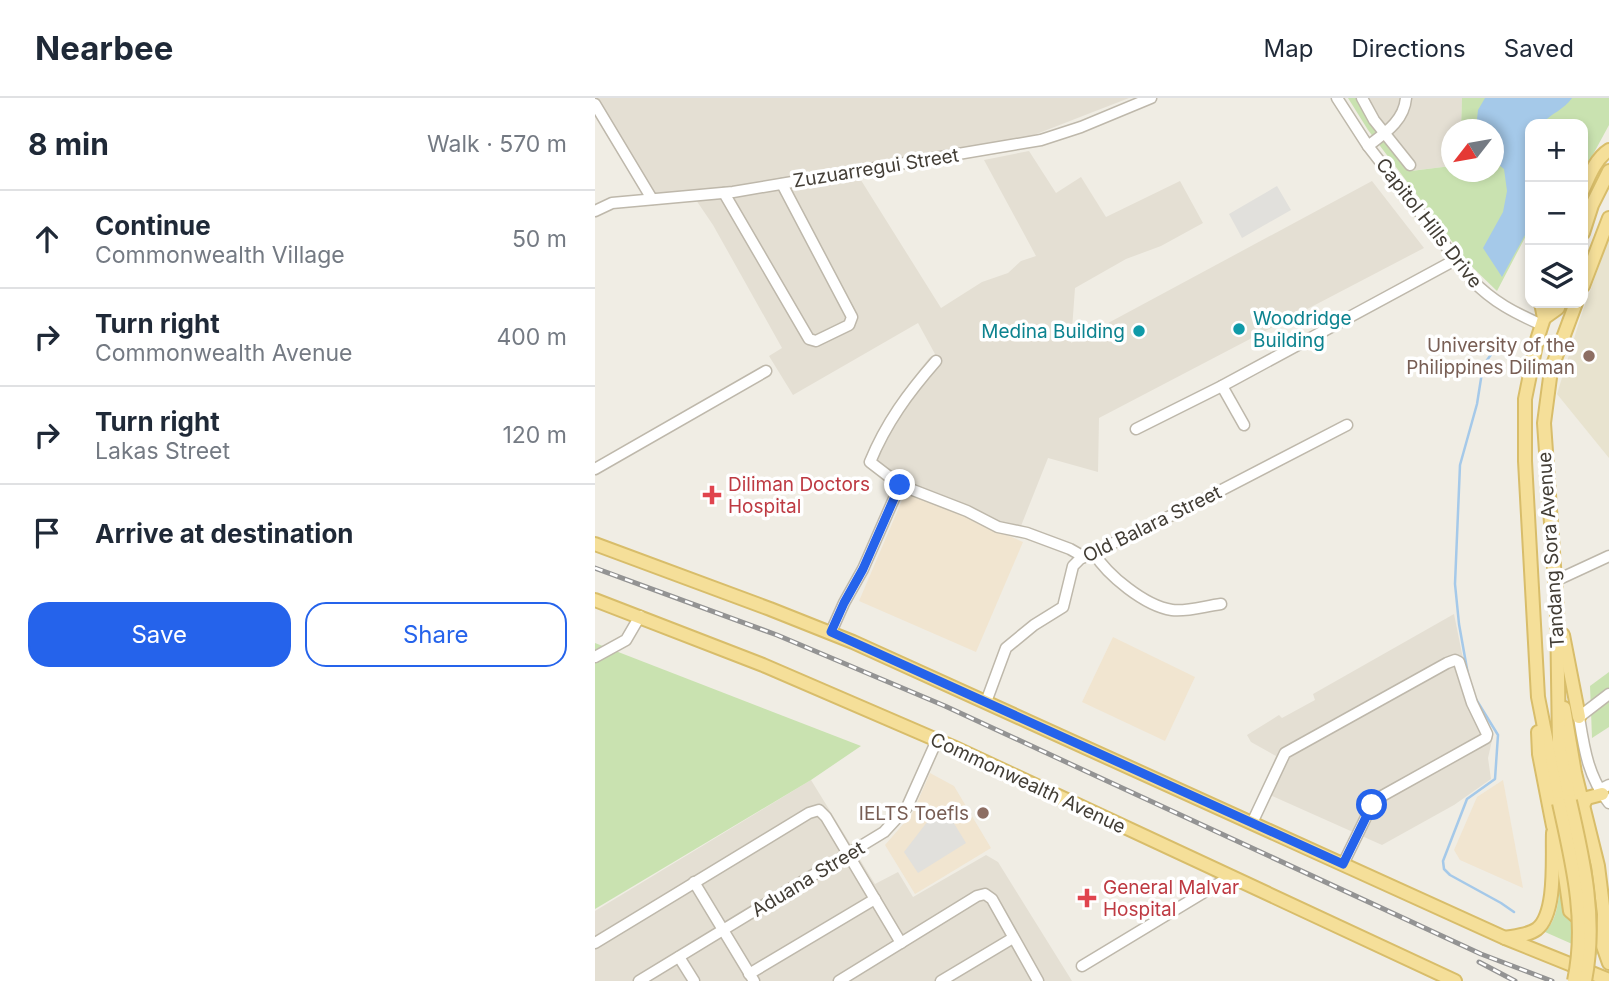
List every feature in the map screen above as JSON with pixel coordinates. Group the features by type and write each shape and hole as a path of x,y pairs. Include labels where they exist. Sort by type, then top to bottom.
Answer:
{"main road":[{"path":"1587,182 1609,149"},
{"path":"1588,217 1609,172"},
{"path":"1588,273 1609,218"},
{"name":"Tandang Sora Avenue","path":"1542,308 1543,321 1527,388 1524,424 1538,697 1565,802"},
{"name":"Tandang Sora Avenue","path":"1543,321 1558,308"},
{"name":"Tandang Sora Avenue","path":"1565,802 1559,746 1557,609 1545,446 1545,404 1551,370 1574,308"},
{"path":"595,544 831,632 1505,938 1609,980"},
{"name":"Commonwealth Avenue","path":"595,600 763,665 937,740 1455,981"},
{"path":"1557,609 1579,717"},
{"path":"1558,687 1596,857 1603,898 1603,946 1609,962"},
{"path":"1538,697 1539,754 1553,826 1561,848 1570,911 1577,917 1587,917 1596,911 1603,898"},
{"path":"1583,806 1587,798 1605,793"},
{"path":"1565,802 1579,913 1574,981"},
{"path":"1565,802 1583,858 1589,904 1590,938 1586,981"},
{"path":"1505,938 1535,931 1546,918 1551,890 1553,826"},
{"path":"1565,961 1586,981"}],"street":[{"name":"Zuzuarregui Street","path":"595,211 612,203 725,193 1041,140 1081,127 1151,98"},
{"name":"Capitol Hills Drive","path":"1337,98 1368,146 1455,260 1486,295 1504,307 1543,321"},
{"path":"1362,98 1384,134 1410,166"},
{"path":"1368,146 1384,134 1401,115 1406,98"},
{"path":"595,104 652,199"},
{"path":"725,193 809,339 816,341 849,325 852,317 782,184"},
{"path":"1136,429 1223,386 1455,260"},
{"path":"936,361 909,391 870,462 900,485 967,511 998,527 1027,533 1089,555 1108,572 1158,607 1178,610 1220,604"},
{"path":"595,469 767,370"},
{"path":"1223,386 1244,425"},
{"name":"Old Balara Street","path":"986,702 1006,648 1034,625 1063,607 1073,566 1089,555 1185,509 1347,425"},
{"path":"831,632 863,569 900,485"},
{"path":"1555,581 1609,556"},
{"path":"595,657 626,640 640,616"},
{"path":"1252,823 1285,753 1447,663 1455,660 1459,662 1472,703 1487,734 1486,738 1382,796 1372,805 1343,864"},
{"path":"1605,793 1585,755 1579,717 1609,694"},
{"name":"Aduana Street","path":"639,981 884,832 902,814 937,740"},
{"path":"595,943 809,813 819,810 826,817 901,943"},
{"path":"1082,966 1231,876"},
{"path":"694,882 751,977 875,899"},
{"path":"838,981 977,896 985,894 992,899 1038,981"},
{"path":"941,981 1013,938"},
{"path":"679,957 694,981"}],"shaded area":[{"path":"595,98 1129,98 1021,140 754,184 652,196"},
{"path":"1358,98 1462,98 1461,119 1441,119 1441,167 1410,171"},
{"path":"1029,151 1056,193 1081,177 1106,217 1180,181 1203,223 1161,246 1126,259 1075,288 1071,343 1372,181 1424,248 1099,418 1098,472 1048,458 1019,531 894,479 874,459 870,450 901,394 935,354 918,323 793,395 769,356 782,348 713,225 694,197 757,192 859,177 941,308 982,282 1008,273 1021,261 1036,256 984,160"},
{"path":"1277,186 1291,210 1242,238 1229,214"},
{"name":"University of the Philippines Diliman","path":"1609,238 1609,458 1557,394 1584,308 1588,308 1588,297"},
{"path":"906,491 1023,542 976,652 859,601"},
{"path":"1454,614 1471,698 1493,736 1488,758 1491,779 1454,805 1382,845 1261,791 1276,756 1251,742 1247,735 1279,715 1282,718 1315,700 1313,694"},
{"path":"1113,637 1195,677 1165,741 1082,702"},
{"path":"930,773 954,786 991,848 915,894 885,845 912,814"},
{"path":"811,780 875,884 898,872 913,897 986,855 998,862 1072,981 595,981 595,911"},
{"path":"1503,780 1523,888 1460,860 1454,850 1477,797"},
{"path":"944,807 966,843 918,873 904,852 934,813"}],"green space":[{"path":"1348,98 1358,98 1411,171 1441,167 1441,182 1504,182 1504,119 1461,119 1462,98 1609,98 1609,125 1588,164 1588,119 1525,119 1525,238 1497,291 1469,264 1368,130"},
{"path":"595,643 861,746 811,780 595,909"},
{"path":"1609,672 1609,727 1592,738 1590,686"},
{"path":"1560,877 1592,921 1598,918 1597,955 1545,932 1556,913"}],"water":[{"path":"1485,98 1572,98 1547,119 1525,119 1525,235 1502,277 1483,248 1503,212 1507,191 1504,119 1477,119 1478,110"}],"waterway":[{"path":"1469,680 1455,584 1460,465 1477,404 1483,366 1503,337"},
{"path":"1474,696 1498,735 1495,779 1467,799 1443,861 1444,869 1514,912"}],"railway":[{"path":"595,568 777,635 945,706 1481,954 1552,981"},
{"path":"1479,962 1515,981"}],"place":[{"name":"Woodridge Building","path":"1239,329"},
{"name":"Medina Building","path":"1139,331"},
{"name":"University of the Philippines Diliman","path":"1589,356"},
{"name":"Diliman Doctors Hospital","path":"712,495"},
{"name":"IELTS Toefls","path":"983,813"},
{"name":"General Malvar Hospital","path":"1087,898"}],"route":[{"path":"900,485 863,569 831,632 1343,864 1372,805"}]}
